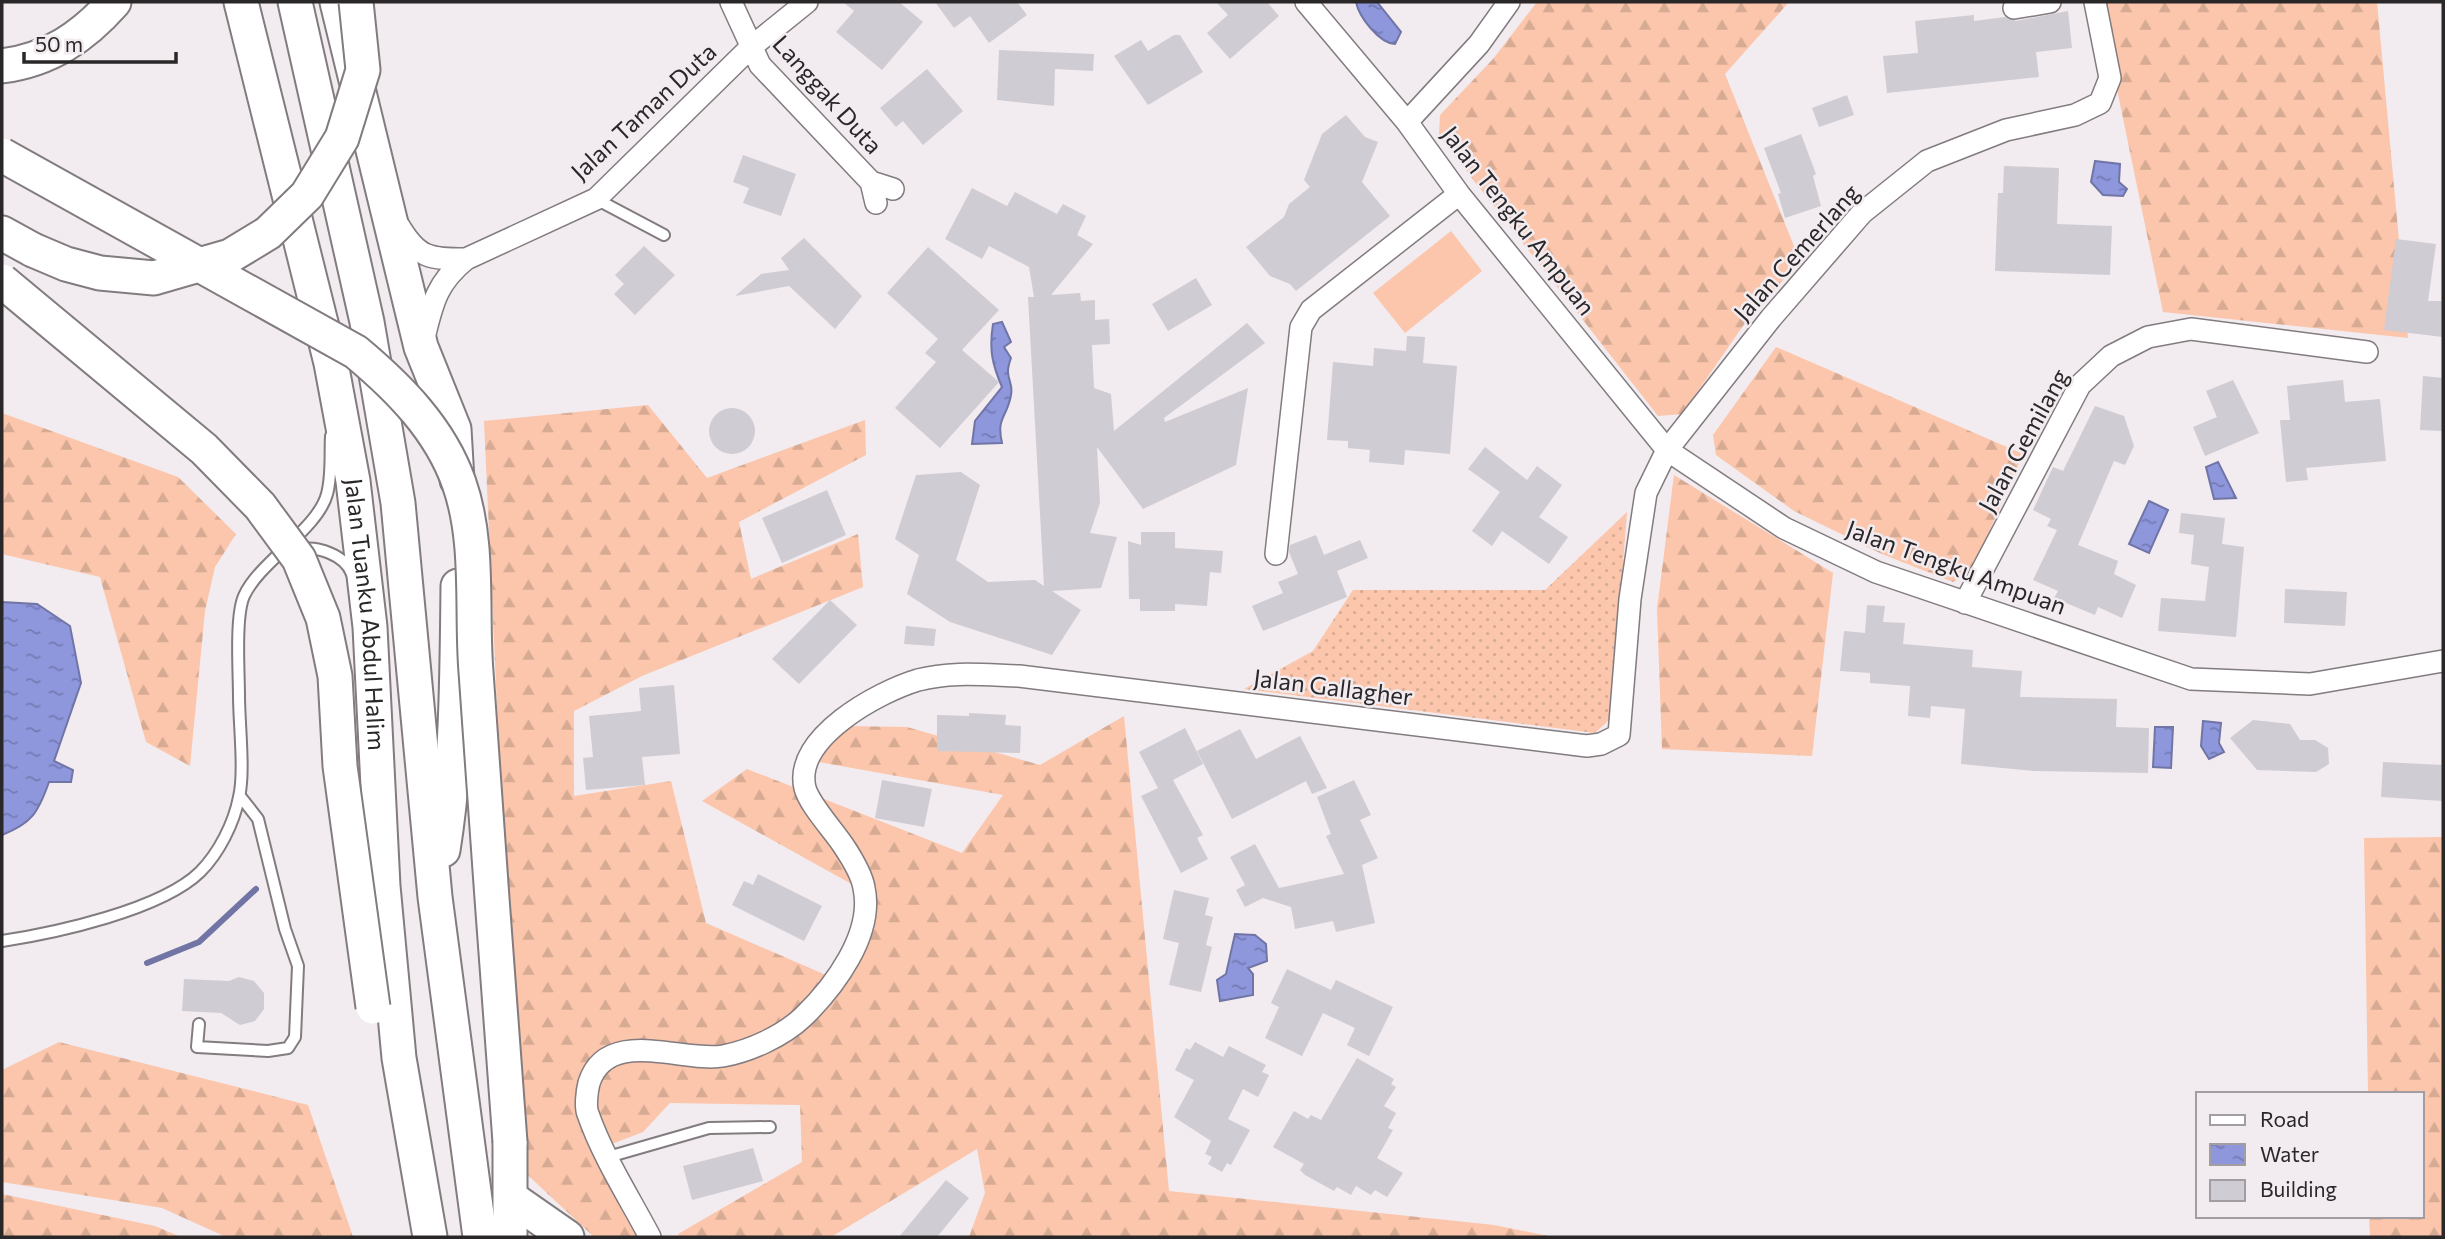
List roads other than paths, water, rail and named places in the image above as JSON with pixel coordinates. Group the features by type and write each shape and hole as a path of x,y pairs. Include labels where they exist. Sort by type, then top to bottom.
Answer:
{"main road":[{"path":"2,65 27,63 61,48 91,28 114,2"},
{"name":"Jalan Tuanku Abdul Halim","path":"241,2 331,363 353,481 370,627 383,886 399,1058 430,1237"},
{"name":"Jalan Tuanku Abdul Halim","path":"295,2 367,322 398,503 435,897 480,1237"},
{"path":"337,2 422,347 454,429 460,518 457,695 450,804 435,897"},
{"path":"2,233 66,264 100,273 154,278 230,256 268,233 307,195 342,138 363,70 356,2"},
{"path":"2,155 356,352 392,382 443,444 460,485 469,525 476,678 510,1142 510,1237"},
{"path":"2,281 204,449 261,506 299,559 323,618 335,676 340,766 400,1197 410,1237"},
{"path":"511,1198 567,1237"}],"street":[{"name":"Langgak Duta","path":"731,2 760,65 873,192 893,189"},
{"name":"Jalan Taman Duta","path":"422,347 436,290 451,271 466,258 596,199 750,48 807,2"},
{"name":"Jalan Tengku Ampuan","path":"1306,2 1407,121 1460,194 1667,450 1784,528 1876,572 2191,679 2310,684 2443,661"},
{"path":"1407,121 1479,44 1509,2"},
{"path":"2014,8 2050,2"},
{"name":"Jalan Cemerlang","path":"1667,450 1771,318 1862,213 1927,161 2006,130 2075,115 2100,103 2110,78 2089,3"},
{"path":"1276,554 1301,327 1311,310 1460,194"},
{"name":"Jalan Taman Duta","path":"389,209 411,246 420,253 436,259 466,258"},
{"name":"Jalan Gemilang","path":"1965,603 2080,385 2110,356 2148,337 2191,329 2367,352"},
{"name":"Jalan Gallagher","path":"608,1157 586,1112 589,1082 602,1063 627,1050 720,1057 752,1049 801,1019 826,993 852,952 866,913 864,886 846,849 806,790 803,768 813,747 829,730 877,697 919,680 961,674 1019,676 1587,746 1601,744 1619,735 1630,599 1646,493 1667,450"},
{"path":"608,1157 650,1237"}],"lane":[{"path":"596,199 664,235"},
{"path":"2,941 50,934 97,920 176,889 199,873 215,853 240,796 239,644 243,597 302,531 327,495 332,423 331,363"},
{"path":"277,556 307,548 330,553 349,567 370,627"},
{"path":"199,1024 197,1047 268,1051 288,1048 295,1037 298,966 285,929 258,819 240,796"},
{"path":"608,1157 709,1128 770,1126"}],"water":[{"path":"1356,2 1377,2 1401,32 1395,44 1383,39 1371,28 1361,15"},
{"path":"2095,161 2120,164 2119,182 2127,189 2123,196 2103,195 2091,182"},
{"path":"1002,322 1011,342 1004,347 1011,358 1008,375 1012,390 1001,422 1002,443 972,444 975,421 1002,387 994,364 991,341 993,324"},
{"path":"2218,462 2236,498 2214,499 2206,467"},
{"path":"2149,501 2168,510 2149,553 2129,544"},
{"path":"2,602 37,604 70,626 81,683 54,761 73,770 71,782 49,782 33,816 2,835"},
{"path":"2203,721 2221,723 2219,743 2224,752 2209,759 2201,746"},
{"path":"2155,727 2173,727 2171,768 2153,767"},
{"path":"1235,934 1255,935 1266,944 1267,961 1248,968 1253,974 1253,995 1220,1001 1217,980 1226,974"}],"waterway":[{"path":"147,963 199,942 256,889"}]}
